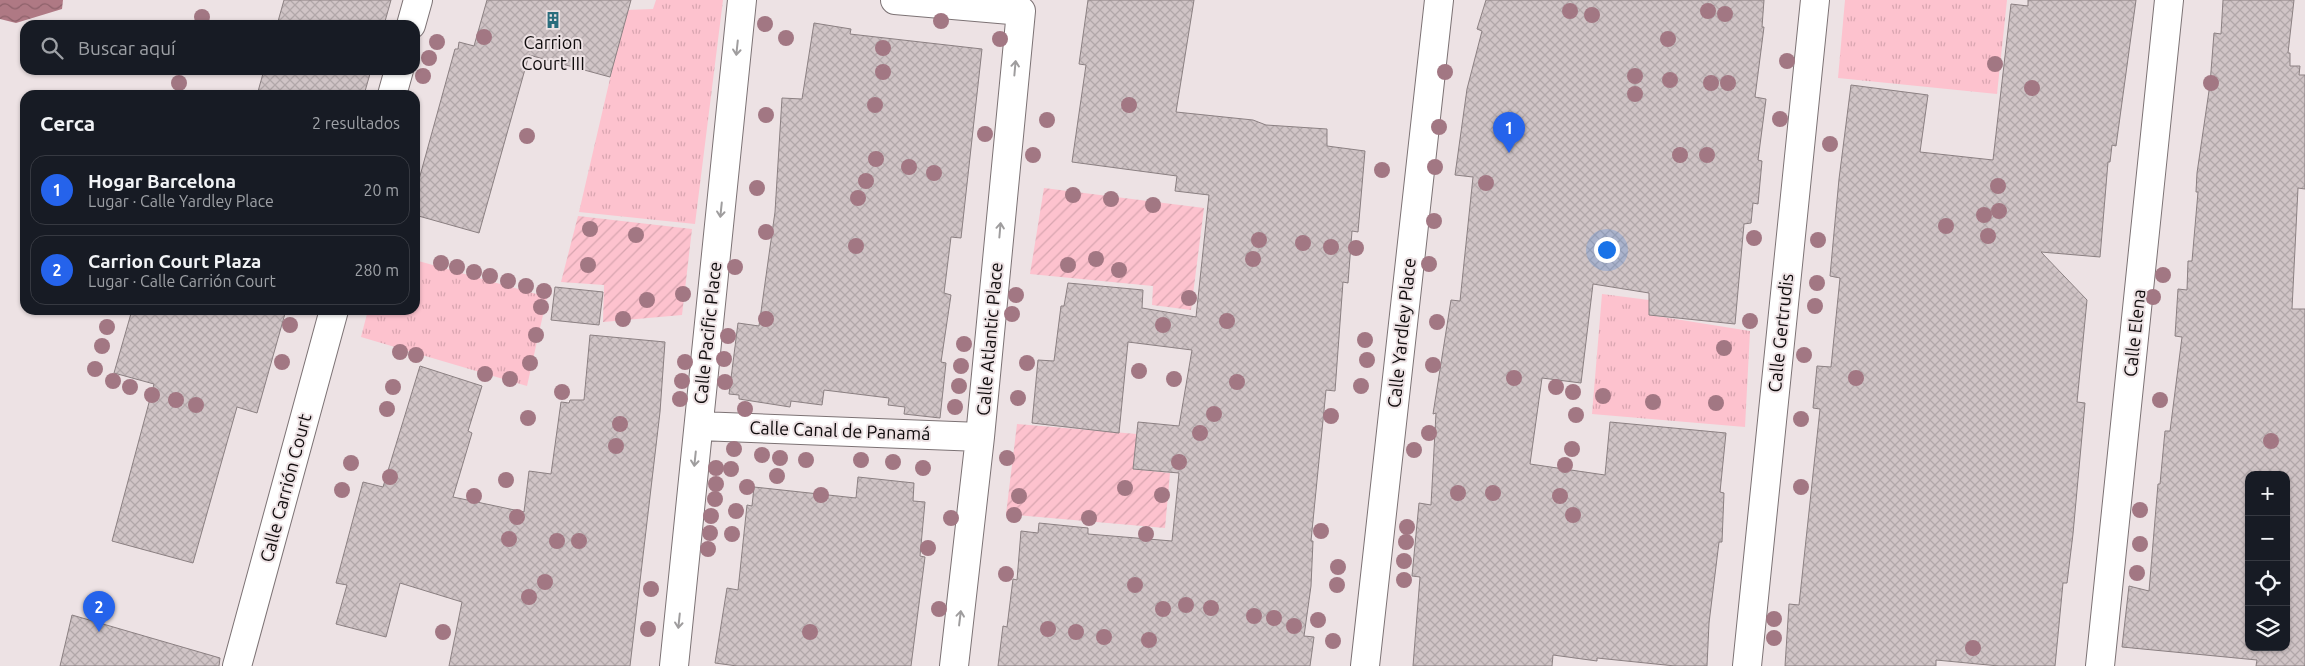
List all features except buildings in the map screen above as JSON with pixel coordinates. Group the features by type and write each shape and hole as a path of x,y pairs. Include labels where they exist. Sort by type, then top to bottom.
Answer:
{"street":[{"path":"413,20 418,0"},
{"name":"Calle Pacific Place","path":"674,666 742,0"},
{"name":"Calle Atlantic Place","path":"894,0 1021,11 980,437 954,666"},
{"name":"Calle Yardley Place","path":"1365,666 1439,0"},
{"name":"Calle Gertrudis","path":"1747,666 1815,0"},
{"name":"Calle Elena","path":"2100,666 2170,0"},
{"path":"393,90 398,75"},
{"name":"Calle Carrión Court","path":"238,666 333,315"},
{"name":"Calle Canal de Panamá","path":"699,426 980,437"}],"green space":[{"path":"656,0 723,0 695,224 579,212 626,10 653,9"},
{"path":"1845,0 2007,0 1997,94 1838,78"},
{"path":"1044,188 1204,208 1191,310 1152,305 1153,286 1030,274"},
{"path":"578,216 692,229 682,315 603,322 604,285 561,282"},
{"path":"420,261 547,297 527,386 361,337 367,315 420,315"},
{"path":"1602,294 1649,300 1650,315 1750,331 1745,427 1592,414"},
{"path":"1017,424 1137,434 1133,469 1170,473 1165,528 1006,514"}],"water":[{"path":"0,0 63,0 62,9 20,20 16,23 0,19"}],"place":[{"name":"Carrion Court III","path":"553,20"},
{"name":"Hogar Barcelona","path":"1509,153"},
{"name":"Carrion Court Plaza","path":"99,632"}]}
